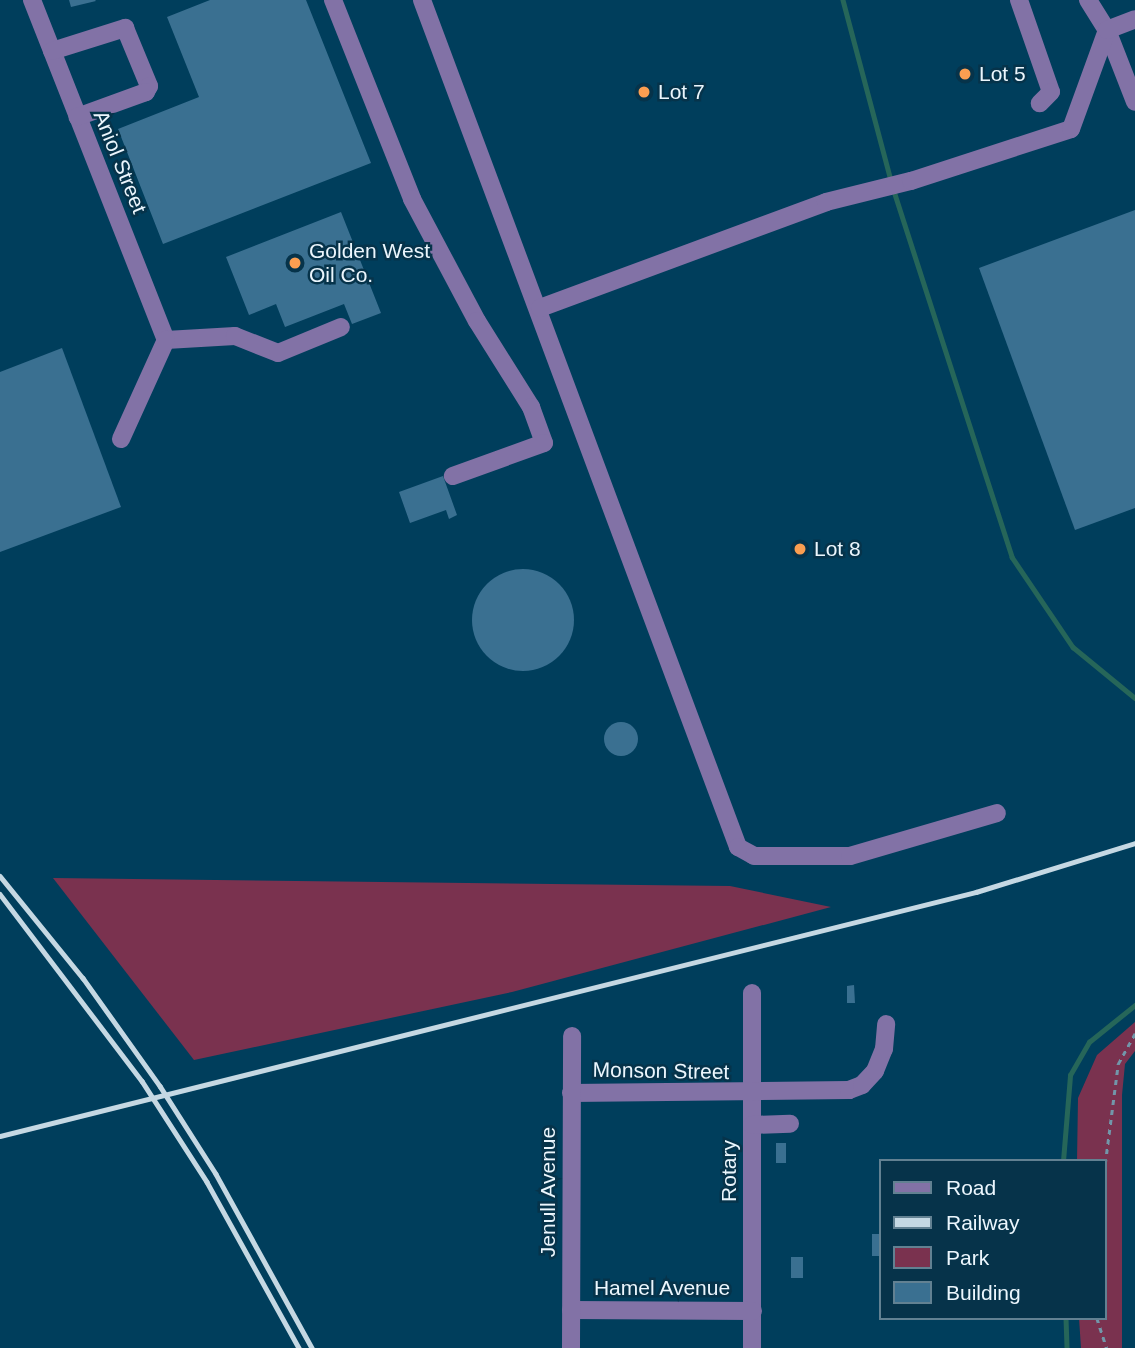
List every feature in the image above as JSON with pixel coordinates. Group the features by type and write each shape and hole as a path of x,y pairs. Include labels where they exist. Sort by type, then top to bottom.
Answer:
{"street":[{"name":"Aniol Street","path":"32,0 166,340"},
{"path":"334,0 412,198 477,321 531,407 544,443 453,476"},
{"path":"422,0 527,288 540,308 738,846 754,856 850,856 997,813"},
{"path":"1019,0 1052,92 1040,103"},
{"path":"1088,0 1107,30 1135,102"},
{"path":"540,308 826,202 911,181 1071,129 1107,30 1135,19"},
{"path":"52,51 125,28 149,86 146,92 77,117"},
{"path":"121,439 166,340 235,336 278,353 341,327"},
{"name":"Rotary","path":"751,993 751,1094 759,1291 752,1311 752,1348"},
{"name":"Monson Street","path":"570,1093 751,1094 849,1090 862,1086 875,1071 884,1049 886,1024"},
{"name":"Jenull Avenue","path":"571,1348 572,1036"},
{"path":"752,1125 790,1124"},
{"name":"Hamel Avenue","path":"571,1310 752,1311"}],"path":[{"path":"1106,1159 1118,1064 1122,1049 1135,1032"},
{"path":"1098,1320 1107,1348"}],"green space":[{"path":"53,878 730,886 831,907 512,992 194,1060"},
{"path":"1135,1022 1135,1051 1125,1064 1122,1095 1122,1348 1081,1348 1079,1320 1107,1320 1107,1159 1077,1159 1078,1098 1097,1055"}],"building":[{"path":"69,0 95,0 96,1 71,7"},
{"path":"210,0 306,0 371,163 163,244 118,129 199,97 167,17"},
{"path":"1135,210 1135,508 1075,530 979,268"},
{"name":"Golden West Oil Co.","path":"341,212 381,313 352,324 344,304 285,327 276,304 249,315 226,257"},
{"path":"62,348 121,507 0,552 0,372"},
{"path":"443,476 457,515 449,519 446,510 410,523 399,492"},
{"path":"523,569 543,573 559,584 570,600 574,620 570,640 559,656 543,667 523,671 503,667 487,656 476,640 472,620 476,600 487,584 503,573"},
{"path":"621,722 633,727 638,739 633,751 621,756 609,751 604,739 609,727"},
{"path":"854,985 855,1003 847,1003 847,986"},
{"path":"776,1143 786,1143 786,1163 776,1163"},
{"path":"872,1234 880,1234 880,1256 872,1256"},
{"path":"791,1257 803,1257 803,1278 791,1278"}],"waterway":[{"path":"843,0 891,180"},
{"path":"893,188 1012,557 1073,647 1135,698"},
{"path":"1063,1159 1070,1075 1089,1042 1135,1005"},
{"path":"1066,1320 1067,1348"}],"railway":[{"path":"0,1136 976,892 1135,843"},
{"path":"0,876 83,978 160,1086 216,1174 312,1348"},
{"path":"0,894 142,1081 207,1182 299,1348"}],"place":[{"name":"Lot 5","path":"965,74"},
{"name":"Lot 7","path":"644,92"},
{"name":"Golden West Oil Co.","path":"295,263"},
{"name":"Lot 8","path":"800,549"}]}
